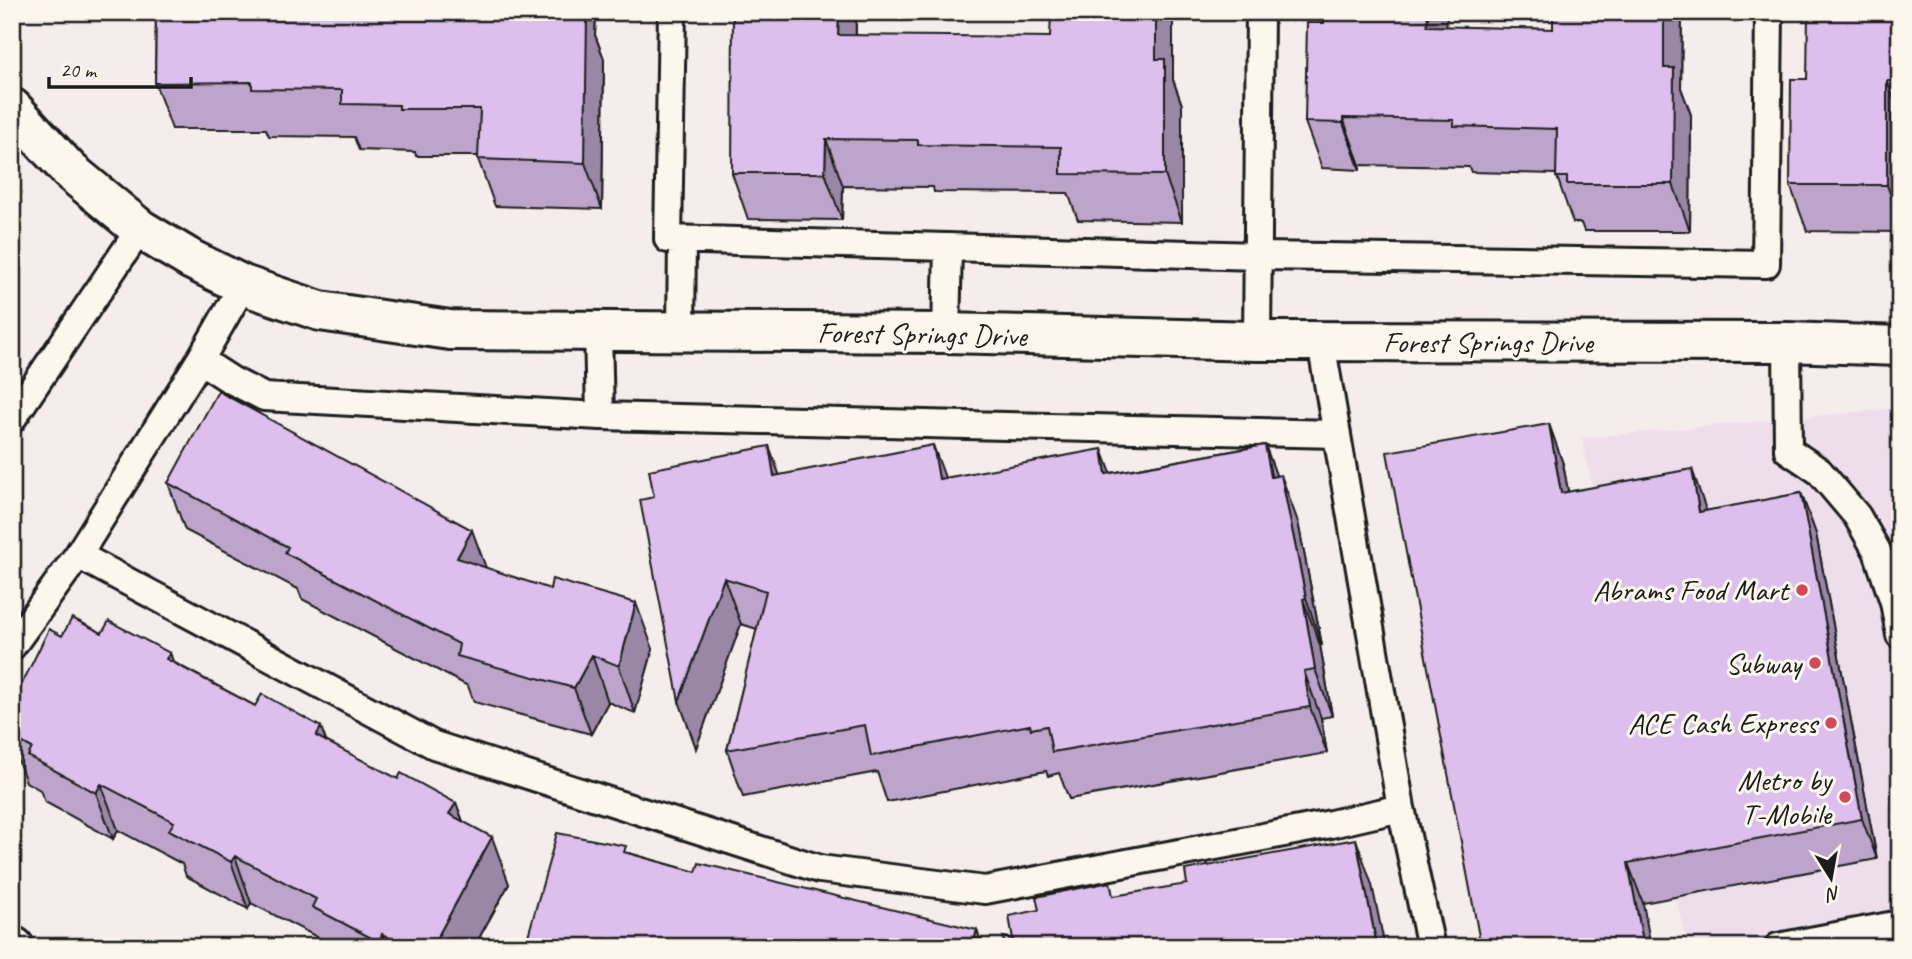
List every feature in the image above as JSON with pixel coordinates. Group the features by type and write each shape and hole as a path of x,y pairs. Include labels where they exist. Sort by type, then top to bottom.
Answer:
{"street":[{"name":"Forest Springs Drive","path":"12,108 70,171 140,229 192,260 243,285 320,311 450,330 946,333 1321,342 1787,342 1900,346"}],"lane":[{"path":"672,12 668,239 1258,256 1766,264 1769,12"},
{"path":"1257,341 1260,12"},
{"path":"12,419 140,229"},
{"path":"681,330 682,240"},
{"path":"946,333 948,247"},
{"path":"12,646 78,555 200,360 243,285"},
{"path":"598,331 600,416"},
{"path":"1321,342 1401,808 1431,947"},
{"path":"1787,342 1788,450 1819,471 1857,516 1877,551 1894,602 1900,635"},
{"path":"200,360 264,397 600,416 1337,434"},
{"path":"78,555 434,745 820,869 985,890 1318,827 1401,808"},
{"path":"1778,947 1900,924"}],"shaded area":[{"path":"1900,408 1900,947 1687,947 1582,438"}],"building":[{"path":"156,12 587,13 585,163 478,159 480,109 399,109 399,105 342,104 342,90 252,89 252,82 155,83"},
{"path":"733,12 839,12 838,35 1050,37 1051,12 1156,12 1156,59 1165,59 1165,175 1061,174 1061,147 918,145 918,140 826,139 825,173 732,173"},
{"path":"1324,12 1428,12 1427,26 1553,29 1553,12 1664,12 1664,68 1674,68 1673,184 1567,184 1567,177 1556,177 1557,129 1454,126 1454,120 1343,118 1343,123 1305,122 1307,23 1324,23"},
{"path":"1808,12 1900,12 1900,81 1887,81 1887,185 1790,185 1791,79 1807,79"},
{"path":"218,391 472,530 457,558 550,589 552,579 636,603 619,666 592,655 574,688 457,656 459,644 285,553 288,547 168,483"},
{"path":"1549,424 1561,493 1692,469 1699,512 1801,493 1862,819 1628,863 1644,947 1481,947 1387,452"},
{"path":"933,445 939,479 1102,449 1106,474 1265,445 1271,477 1281,475 1306,598 1303,599 1315,669 1304,671 1310,707 1052,752 1047,726 1031,729 1030,725 871,756 865,725 727,750 766,591 724,578 679,701 640,500 654,497 649,470 769,446 774,476"},
{"path":"72,618 102,633 109,621 170,653 166,659 255,706 262,694 321,727 316,736 398,779 401,773 456,803 449,814 492,837 432,947 407,947 382,934 379,942 312,907 316,899 235,856 231,862 169,830 174,822 101,784 96,793 28,756 32,748 12,737 12,729 18,719 12,716 12,704 49,629 62,636"},
{"path":"557,833 626,846 624,852 696,872 699,863 977,930 972,947 565,947 528,936"},
{"path":"1356,839 1377,947 1005,947 1003,937 1013,939 1009,916 1039,910 1036,897 1110,882 1113,896 1187,884 1185,870"}],"place":[{"name":"Abrams Food Mart","path":"1802,590"},
{"name":"Subway","path":"1815,663"},
{"name":"ACE Cash Express","path":"1831,723"},
{"name":"Metro by T-Mobile","path":"1845,797"}]}
